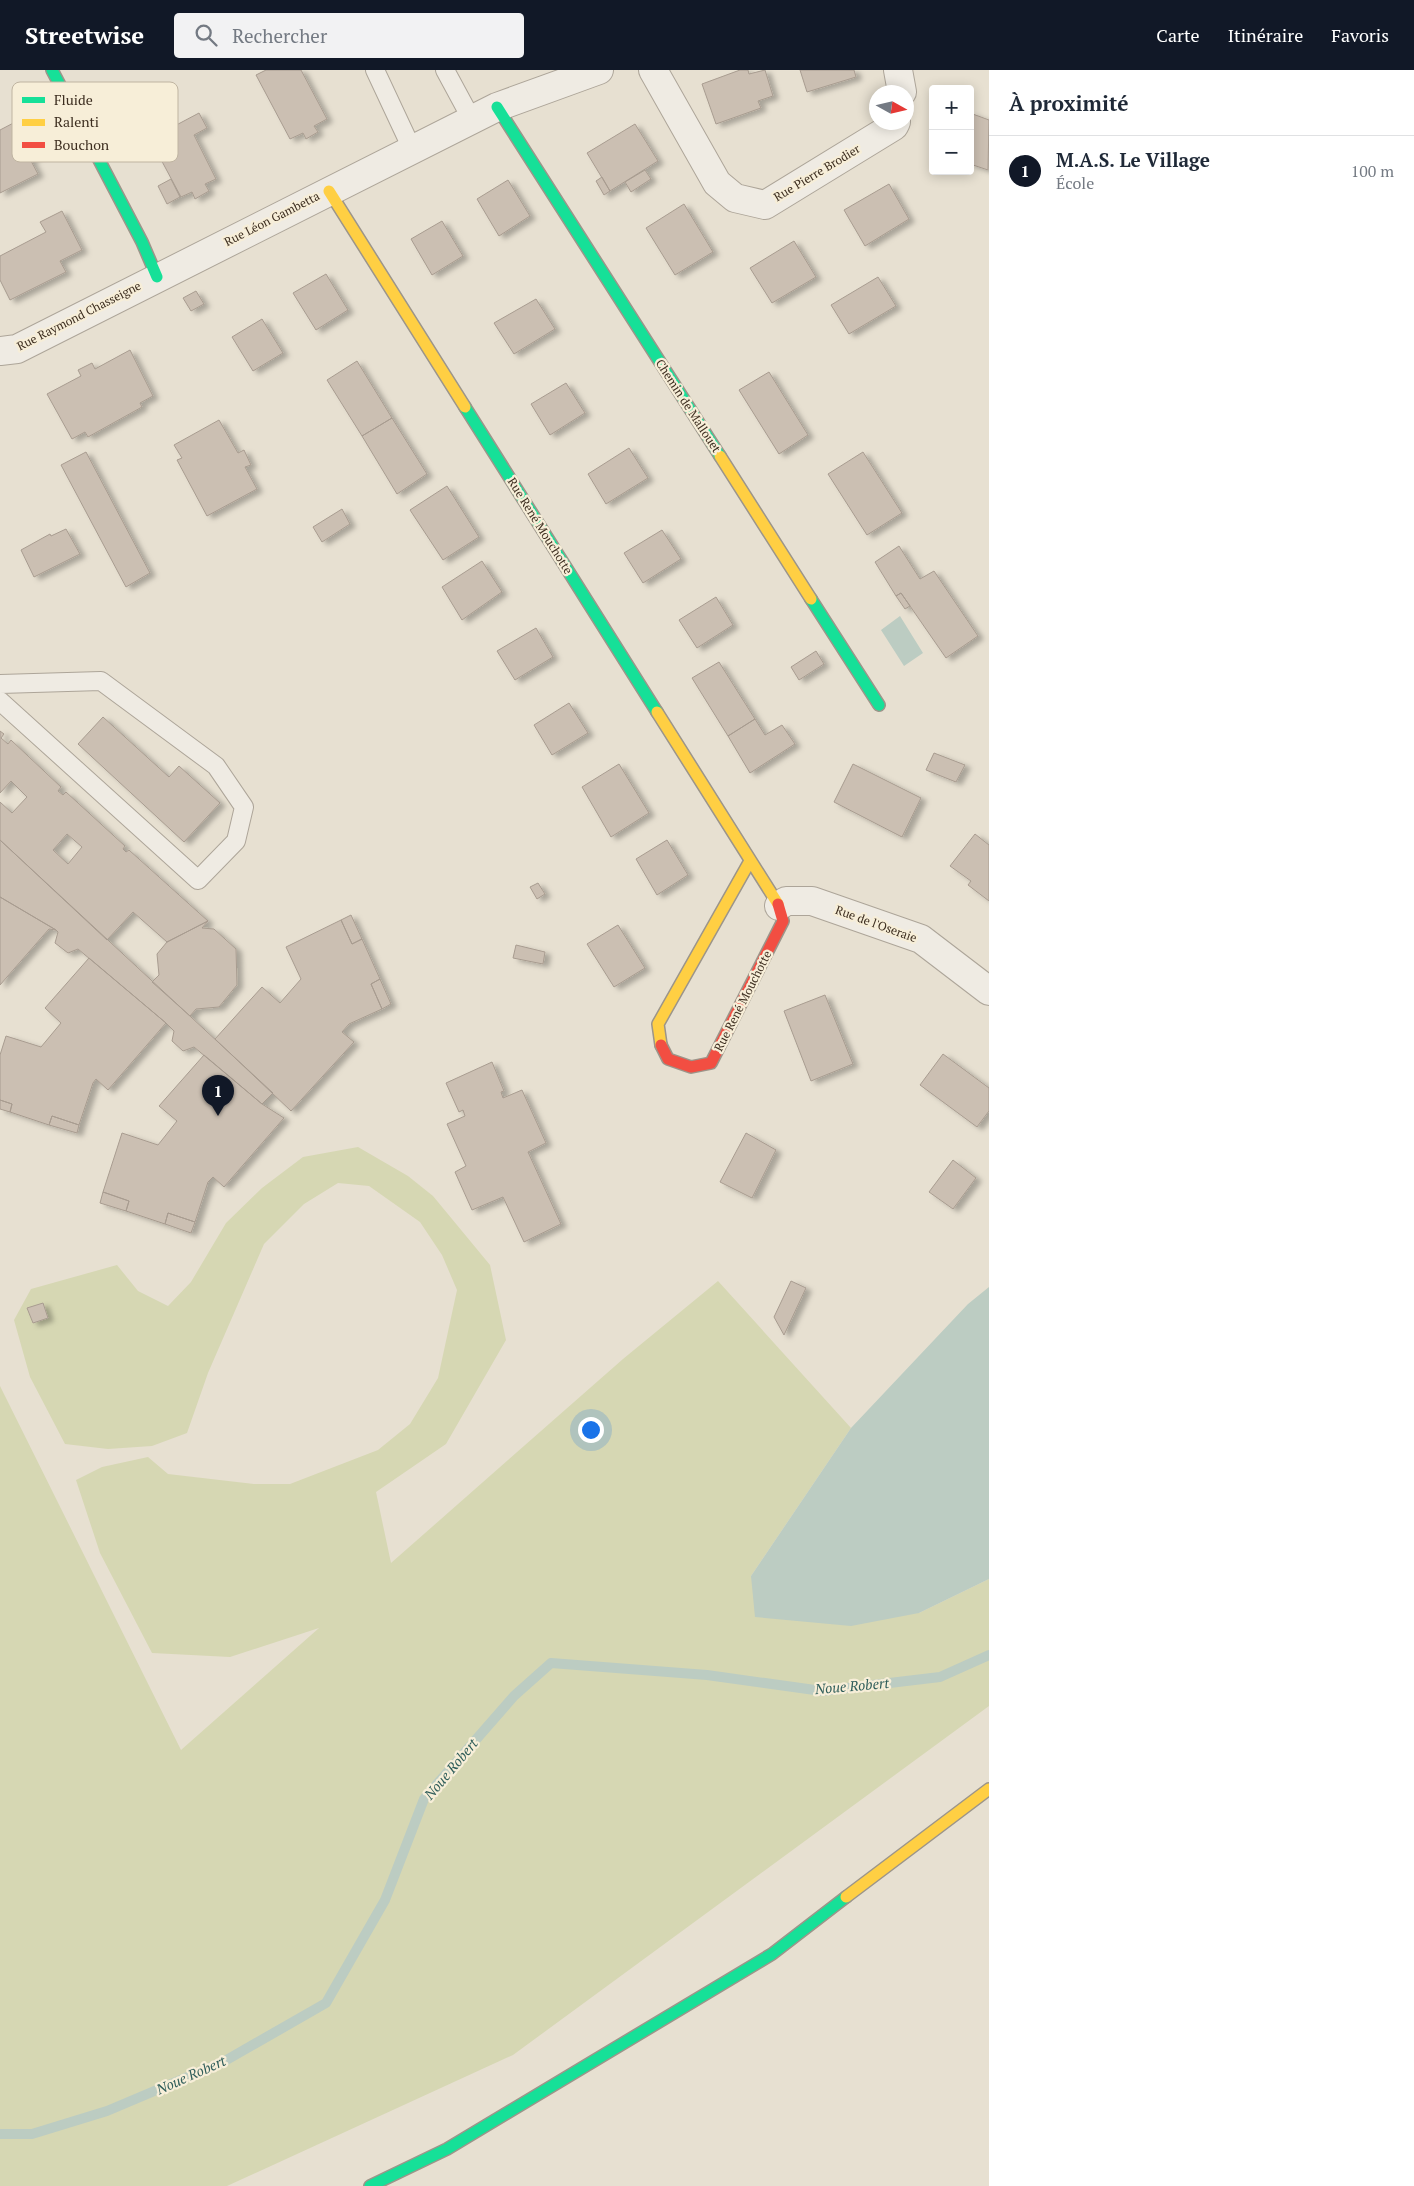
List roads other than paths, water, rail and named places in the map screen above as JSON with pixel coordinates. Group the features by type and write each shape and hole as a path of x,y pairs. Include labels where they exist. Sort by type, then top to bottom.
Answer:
{"main road":[{"path":"52,70 58,82"},
{"name":"Chemin de Mallouet","path":"497,107 878,705"},
{"path":"100,162 142,242 157,277"},
{"name":"Rue René Mouchotte","path":"329,191 779,906 783,920 711,1063 691,1067 668,1059 659,1040 658,1024 750,861"},
{"path":"370,2186 447,2149 772,1954 989,1789"}],"street":[{"name":"Rue Léon Gambetta","path":"157,277 497,107 600,70"},
{"name":"Rue Pierre Brodier","path":"653,70 717,182 735,198 765,205 887,130"},
{"path":"898,70 901,85"},
{"name":"Rue Raymond Chasseigne","path":"0,351 17,349 157,277"},
{"name":"Rue de l'Oseraie","path":"779,906 786,901 812,901 921,940 989,991"}],"lane":[{"path":"375,70 412,149"},
{"path":"445,70 472,120"},
{"path":"0,684 101,681 216,766 244,807 236,841 198,880 0,702"}],"waterway":[{"name":"Noue Robert","path":"0,2134 32,2134 107,2111 223,2062 326,2003 385,1900 424,1799 514,1696 551,1663 707,1675 822,1691 940,1677 989,1655"}],"place":[{"name":"M.A.S. Le Village","path":"218,1116"}]}
